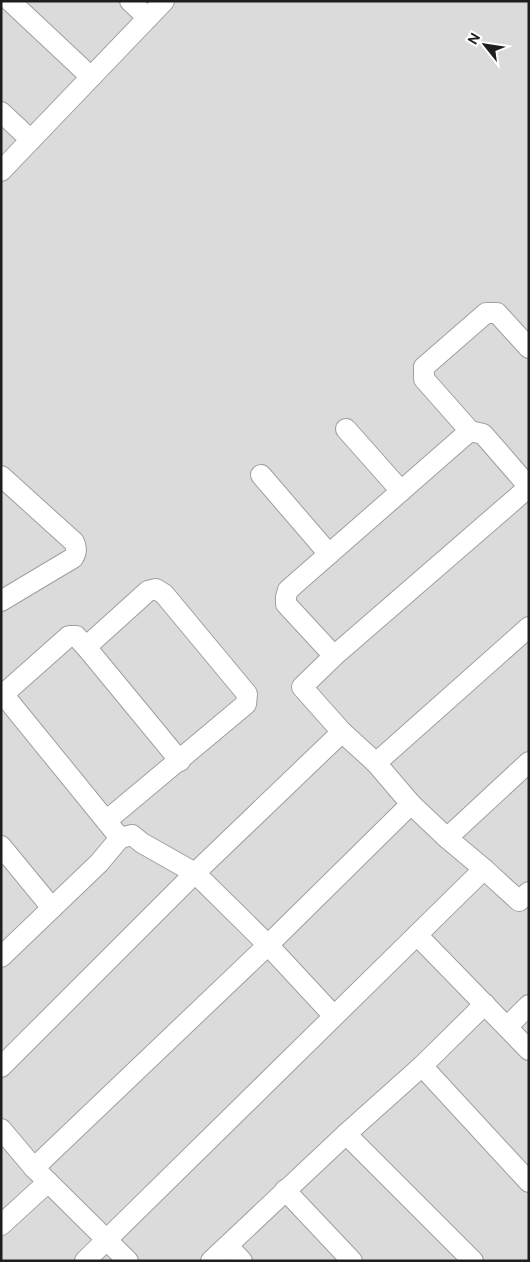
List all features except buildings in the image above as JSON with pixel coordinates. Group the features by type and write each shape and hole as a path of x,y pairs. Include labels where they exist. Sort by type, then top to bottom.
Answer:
{"street":[{"path":"10,1 91,77"},
{"path":"130,1 148,18"},
{"path":"1,171 164,1"},
{"path":"1,112 31,140"},
{"path":"525,901 447,838 411,804 376,763 342,732 302,687 334,656 529,487 483,434 470,431 424,379 424,367 486,313 497,313 529,348"},
{"path":"346,429 401,491"},
{"path":"334,656 286,604 288,590 470,431"},
{"path":"261,475 329,554"},
{"path":"1,476 74,542 77,548 73,558 2,600"},
{"path":"86,647 148,592 156,589 164,594 247,694 246,704 106,821"},
{"path":"376,763 529,628"},
{"path":"120,838 7,699 7,690 69,636 76,636 180,761"},
{"path":"1,1067 194,873 342,732"},
{"path":"447,838 529,762"},
{"path":"34,1168 268,945 411,804"},
{"path":"1,957 99,863 120,838 132,835 142,843 194,873 268,945 333,1016"},
{"path":"1,846 52,908"},
{"path":"85,1261 484,869"},
{"path":"416,935 529,1050"},
{"path":"211,1261 285,1190 422,1066 485,1004"},
{"path":"507,1027 529,1005"},
{"path":"422,1066 529,1182"},
{"path":"1,1130 34,1168 128,1261"},
{"path":"346,1134 473,1261"},
{"path":"1,1225 48,1182"},
{"path":"285,1190 352,1261"},
{"path":"228,1246 242,1261"}],"shaded area":[{"path":"1,1 529,1 529,1261 1,1261"}]}
